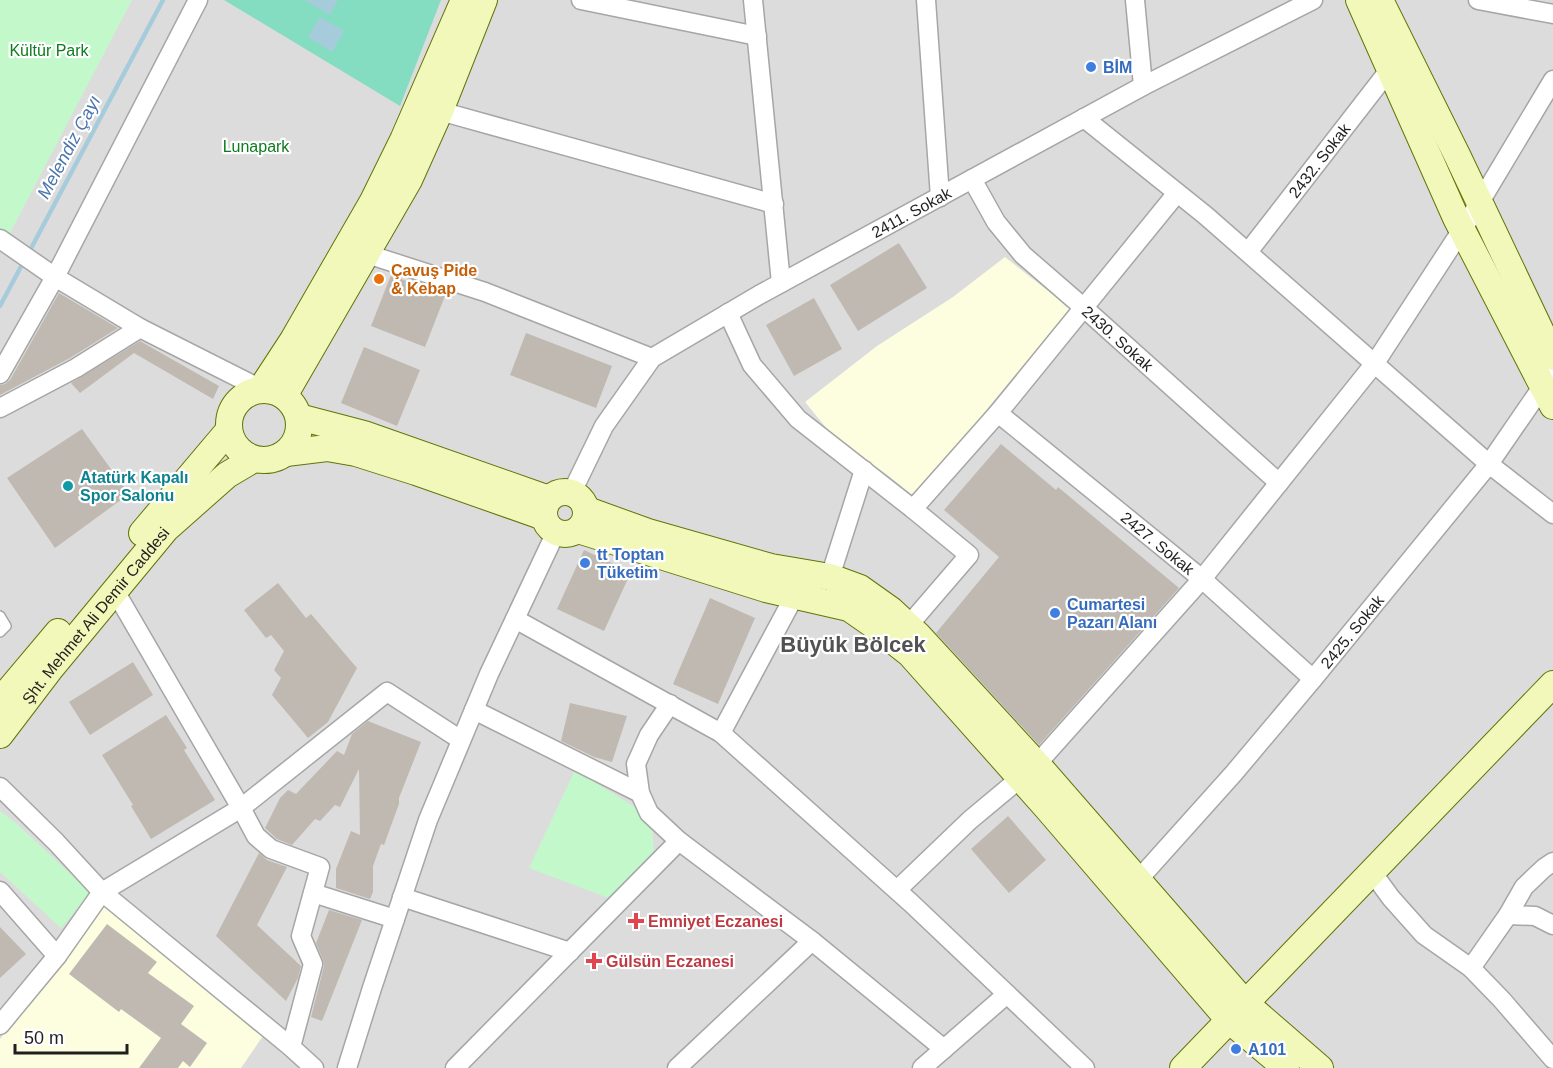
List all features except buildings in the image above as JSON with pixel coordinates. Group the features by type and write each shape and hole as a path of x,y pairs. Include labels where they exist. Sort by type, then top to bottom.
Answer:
{"main road":[{"path":"273,392 293,339 373,201 403,140 464,0"},
{"path":"273,392 367,254 409,180 440,111 484,0"},
{"path":"1359,0 1462,230 1549,388"},
{"path":"1380,0 1480,202 1553,357"},
{"path":"255,390 273,392 293,404 299,417 299,434 286,453 277,458 262,460 243,454 236,447 229,430 229,417 234,406 242,397 255,390"},
{"path":"299,417 364,434 766,589 849,608 910,654 1138,880 1237,1011 1320,1068"},
{"name":"Şht. Mehmet Ali Demir Caddesi","path":"0,701 229,430"},
{"path":"286,453 327,448 356,453 564,513 648,532 771,567 830,577 860,588 891,610 908,626 1028,771 1286,1068"},
{"name":"Şht. Mehmet Ali Demir Caddesi","path":"0,735 51,668 166,529 227,475 254,459"},
{"path":"1183,1068 1553,684"}],"street":[{"path":"0,374 55,277 198,0"},
{"path":"581,0 757,36"},
{"path":"753,0 781,283"},
{"path":"926,0 940,197"},
{"path":"1135,0 1143,86"},
{"name":"2411. Sokak","path":"347,1068 428,820 489,674 604,426 652,358 781,283 1143,86 1313,0"},
{"path":"1487,1 1553,14"},
{"name":"2432. Sokak","path":"1248,252 1390,69"},
{"path":"897,890 970,820 1028,771 1202,579 1375,363 1480,202 1553,80"},
{"path":"440,111 774,204"},
{"path":"1084,118 1248,252 1489,464 1553,514"},
{"name":"2430. Sokak","path":"972,179 996,222 1023,255 1279,483"},
{"path":"913,509 998,413 1177,193"},
{"path":"0,239 55,277 140,328 273,392"},
{"path":"367,254 485,292 652,358"},
{"path":"728,313 752,364 798,419 969,555 908,626"},
{"path":"0,408 76,368 140,328"},
{"name":"2425. Sokak","path":"1138,880 1234,773 1313,679 1549,388"},
{"name":"2427. Sokak","path":"998,413 1202,579 1313,679"},
{"path":"830,577 864,471"},
{"path":"115,591 242,808 256,836 271,849 320,867 301,936 313,964 291,1047"},
{"path":"721,733 795,595"},
{"path":"515,619 721,733 897,890 1085,1068"},
{"path":"0,1025 57,956 102,892 242,808 387,692 461,740"},
{"path":"670,704 649,735 636,764 640,793 649,813 679,841 812,941 944,1049"},
{"path":"474,710 640,793"},
{"path":"0,787 56,842 102,892 314,1068"},
{"path":"455,1068 679,841"},
{"path":"1471,968 1508,915 1524,887 1553,862"},
{"path":"1372,872 1391,898 1424,935 1471,968 1553,1059"},
{"path":"0,891 57,956"},
{"path":"313,892 395,919"},
{"path":"402,897 570,952"},
{"path":"1508,915 1535,916 1553,925"},
{"path":"677,1068 812,941"},
{"path":"922,1068 1007,994"}],"lane":[{"path":"0,616 6,626 0,632"}],"shaded area":[{"path":"0,0 1553,0 1553,1068 0,1068"},
{"path":"1005,257 1070,308 920,491 911,494 837,441 805,402 877,346 953,297"},
{"path":"103,906 263,1036 241,1068 0,1068 0,1039"}],"green space":[{"name":"Kültür Park","path":"0,0 132,0 0,252"},
{"path":"224,0 441,0 400,106"},
{"path":"575,770 638,809 652,825 654,854 611,899 529,868"},
{"path":"0,811 91,893 61,928 0,872"}],"water":[{"path":"304,0 338,0 330,15"},
{"path":"320,17 344,31 332,52 308,37"}],"waterway":[{"name":"Melendiz Çayı","path":"28,254 163,0"},
{"name":"Melendiz Çayı","path":"0,306 24,261"}],"place":[{"name":"BİM","path":"1091,67"},
{"name":"Çavuş Pide & Kebap","path":"379,279"},
{"name":"Atatürk Kapalı Spor Salonu","path":"68,486"},
{"name":"tt Toptan Tüketim","path":"585,563"},
{"name":"Cumartesi Pazarı Alanı","path":"1055,613"},
{"name":"Emniyet Eczanesi","path":"636,921"},
{"name":"Gülsün Eczanesi","path":"594,961"},
{"name":"A101","path":"1236,1049"}],"district":[{"name":"Büyük Bölcek","path":"853,644"}],"park label":[{"name":"Lunapark","path":"256,146"}]}
